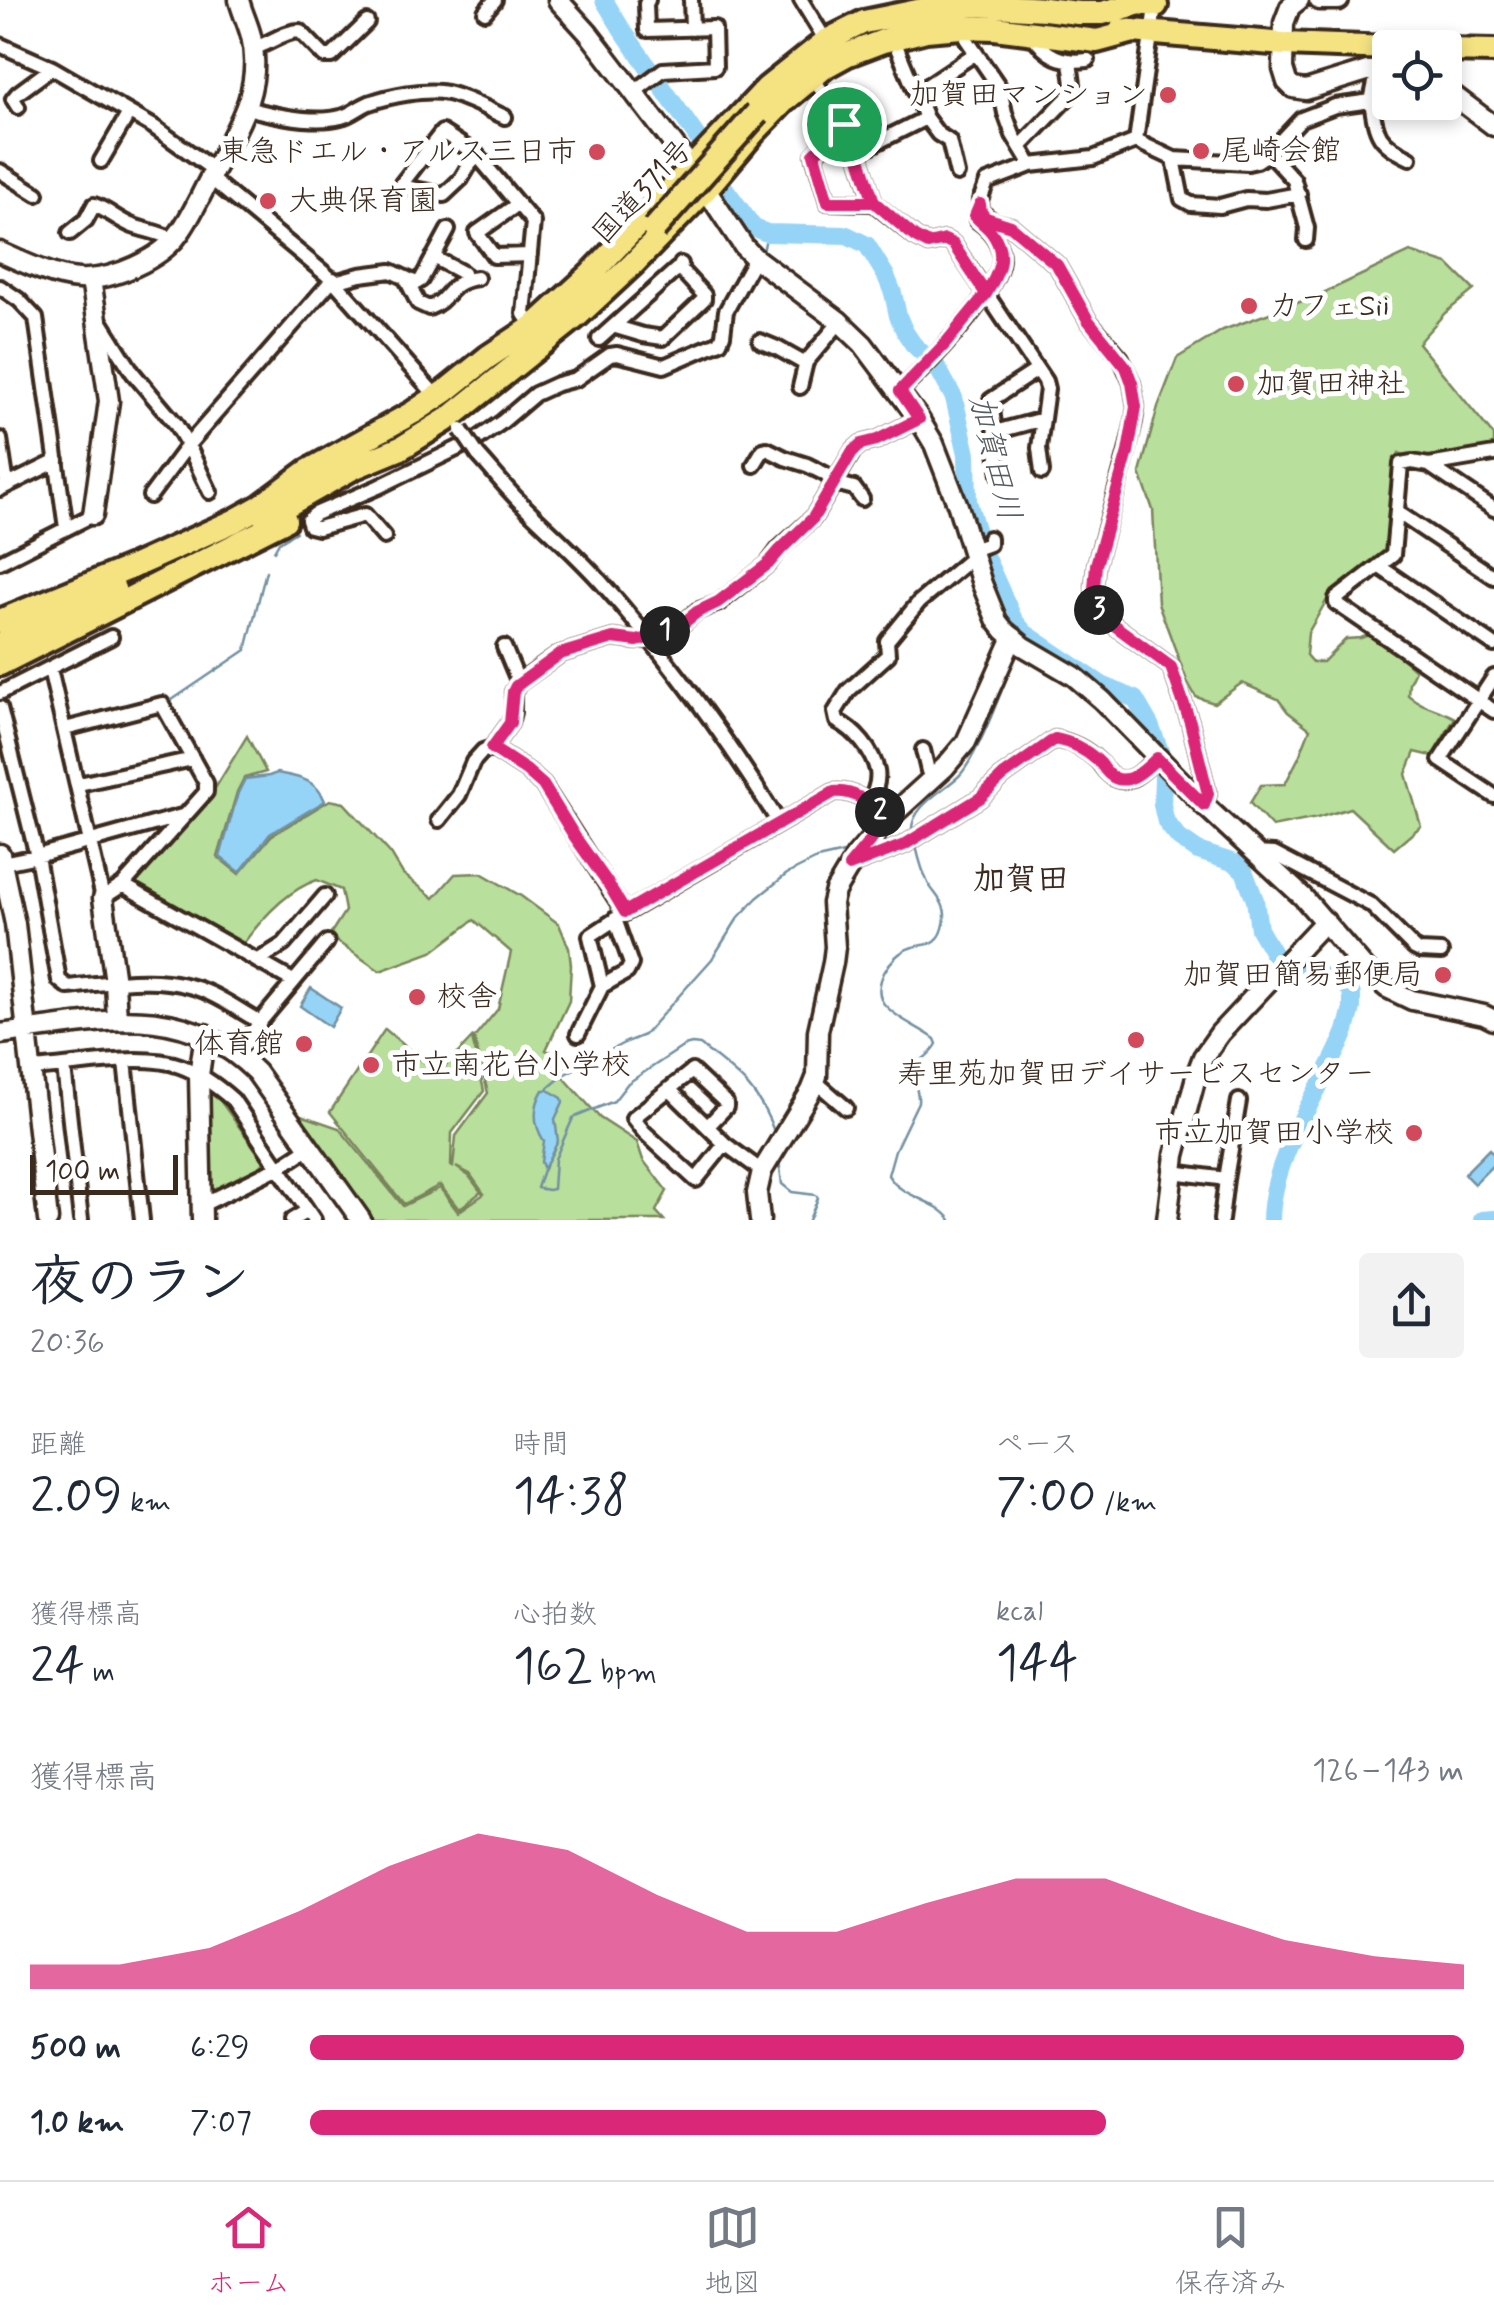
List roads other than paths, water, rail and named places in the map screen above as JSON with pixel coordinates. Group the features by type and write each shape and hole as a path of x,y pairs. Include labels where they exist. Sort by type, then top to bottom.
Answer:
{"highway":[{"path":"0,664 277,525 294,491 368,445 533,326 656,208 767,88 826,41 864,22 950,3 1024,4 1078,13 1156,2"},
{"name":"国道371号","path":"279,516 433,416 520,350 594,287 654,228 757,113 795,77 846,42 892,25 954,17 1284,44 1372,47"},
{"path":"355,467 456,424 633,264 785,100 846,55 926,30 968,28 1097,41 1143,32"},
{"path":"1462,50 1494,51"},
{"path":"442,393 520,350"},
{"path":"0,621 234,521 262,506 308,471 414,412"},
{"path":"0,644 279,516 401,448"}],"street":[{"path":"0,252 57,274 92,279 150,260 174,240 247,108 255,79 252,48 239,0"},
{"path":"485,12 495,0"},
{"path":"558,0 636,90 744,248 840,322 900,391 934,444 980,547 998,621 1012,638 1088,687 1152,755 1304,897 1367,971 1387,988 1412,1000 1494,1020"},
{"path":"636,90 660,71 715,67 714,28 647,30 648,0"},
{"path":"691,0 692,28"},
{"path":"801,0 826,41"},
{"path":"1299,0 1287,14 1283,69 1287,82 1298,90 1316,88 1372,70"},
{"path":"1319,0 1339,0"},
{"path":"1136,141 1143,32 1156,2"},
{"path":"252,48 300,30 324,56 332,56 367,22"},
{"path":"968,28 967,40 1000,88 1005,112 1030,165"},
{"path":"1032,33 1052,56 1070,62 1088,60"},
{"path":"893,38 926,118 949,141 958,174"},
{"path":"0,45 52,68 182,146 334,280 442,393"},
{"path":"916,93 976,53"},
{"path":"1020,147 1074,91 1070,62"},
{"path":"18,107 13,99 18,93 52,68"},
{"path":"812,78 839,113 858,152 874,202 928,244 945,240 953,244 1045,381 1039,448 1042,472"},
{"path":"247,108 327,120 344,117 386,98 432,91 448,93 505,117"},
{"path":"900,391 986,294 999,272 999,244 975,216 986,182 1030,165 1093,158 1136,141 1174,158 1248,163 1269,153 1300,119 1335,106 1371,101 1380,138 1410,158"},
{"path":"1462,101 1494,126"},
{"path":"101,161 129,113"},
{"path":"858,152 926,118"},
{"path":"844,124 814,154 828,202 874,202"},
{"path":"476,154 462,178 444,195 400,186 442,132 476,154 532,222 524,314 533,326"},
{"path":"1269,153 1294,180 1308,234 1306,240"},
{"path":"1174,158 1182,199 1191,204 1220,206 1246,199 1299,194"},
{"path":"0,170 36,194"},
{"path":"518,204 477,233 494,256 530,256"},
{"path":"980,204 986,218 1011,226 1057,265 1088,320 1121,358 1132,383 1134,420 1096,565 1096,605 1107,620 1171,667 1208,794 1204,805"},
{"path":"70,233 86,220 94,205 130,226 153,230 174,240"},
{"path":"150,496 188,445 334,280 391,271 416,283 448,230"},
{"path":"406,279 418,303 429,308 442,302 450,289 470,276 433,257"},
{"path":"384,537 365,515 318,528 310,526 308,520 479,438 536,394 576,380 610,355 664,366 720,342 726,311 755,258"},
{"path":"600,339 681,265 704,294 662,338 616,326"},
{"path":"0,562 93,515 109,401 92,279"},
{"path":"0,287 36,318 66,528"},
{"path":"98,316 133,374 175,423 210,492"},
{"path":"577,316 610,355"},
{"path":"800,387 806,362 840,322"},
{"path":"760,342 806,362"},
{"path":"1000,475 991,400 1037,370"},
{"path":"439,820 459,795 473,762 482,751 492,748 510,723 513,692 519,682 560,654 613,638 648,638 681,625 718,602 768,564 813,518 852,452 861,444 919,419"},
{"path":"995,432 1043,420"},
{"path":"456,424 518,500 600,581 648,638 719,730 778,823"},
{"path":"0,439 4,487 57,462"},
{"path":"754,465 762,450 767,449 808,466 835,483 854,488 862,499"},
{"path":"1494,454 1401,464 1394,555 1336,599 1352,616 1494,710"},
{"path":"1429,464 1494,509"},
{"path":"1398,512 1494,577"},
{"path":"869,803 877,771 860,739 851,728 837,722 835,712 848,691 886,658 887,641 919,602 980,547"},
{"path":"1380,567 1494,645"},
{"path":"0,693 111,637"},
{"path":"760,1220 758,1193 762,1171 815,1081 818,1031 833,964 832,902 849,866 888,819 966,742 1012,638"},
{"path":"504,647 519,682"},
{"path":"50,669 104,898 118,1020"},
{"path":"1494,677 1440,760 1494,796"},
{"path":"65,729 162,704 206,784 206,792 123,886 104,898"},
{"path":"0,708 37,856 59,980 68,987 115,982 169,983 194,988 260,1022"},
{"path":"849,866 908,842 980,798 1003,776 1055,739 1070,742 1095,758 1110,776 1126,780 1142,774 1152,755"},
{"path":"492,748 543,785 580,856 609,885 620,916 631,964 627,972 602,986 578,1034"},
{"path":"923,750 928,772 934,777"},
{"path":"79,784 193,759"},
{"path":"602,986 590,936 778,823 834,792 846,791 888,819"},
{"path":"48,1220 31,1069 15,1032 15,924 1,858 37,856 184,816"},
{"path":"1256,853 1274,854 1345,890 1371,905 1420,951 1440,952"},
{"path":"123,886 293,982"},
{"path":"0,893 40,1220"},
{"path":"256,961 284,944 324,896"},
{"path":"1167,1220 1175,1155 1200,1064 1220,1033 1325,921"},
{"path":"238,1054 327,942"},
{"path":"15,1032 118,1020 170,1022 205,1034 238,1054 256,1072 361,1220"},
{"path":"203,1212 199,1075 205,1034"},
{"path":"125,1061 142,1220"},
{"path":"31,1069 159,1062 180,1065 199,1075 233,1100 310,1216 292,1220"},
{"path":"64,1068 81,1220"},
{"path":"708,1126 726,1103 692,1070 634,1118 696,1180 725,1144"},
{"path":"815,1081 846,1108"},
{"path":"668,1089 725,1144 762,1171"},
{"path":"1221,1220 1239,1101"},
{"path":"1236,1122 1253,1125"},
{"path":"203,1212 309,1148"},
{"path":"1173,1172 1226,1179"}],"water":[{"path":"277,773 311,784 325,801 270,834 240,872 220,857 238,793 245,779"},
{"path":"311,988 341,1008 330,1027 300,1006"},
{"path":"543,1090 563,1102 555,1119 558,1141 544,1169 544,1141 536,1116"},
{"path":"1489,1149 1494,1154 1494,1164 1474,1184 1464,1174"}],"waterway":[{"name":"加賀田川","path":"604,0 702,144"},
{"name":"加賀田川","path":"724,187 754,228 767,233 847,235 867,245 886,276 905,332 937,367 954,398 967,454 968,501 981,547 1014,620 1025,633 1102,685 1135,699 1160,751 1166,822 1179,838 1198,851 1235,863 1244,871 1255,900 1259,929 1278,962 1293,972 1334,978 1349,988 1352,1008 1346,1031 1289,1147 1274,1195 1271,1220"},
{"path":"763,252 767,233"},
{"path":"669,371 712,352"},
{"path":"480,445 541,399 580,385 613,363 661,372"},
{"path":"321,521 468,450"},
{"path":"274,551 279,542 296,532"},
{"path":"169,702 246,650 266,571"},
{"path":"912,834 912,824 921,808 966,766 1016,655"},
{"path":"158,713 181,754"},
{"path":"191,772 199,789"},
{"path":"916,846 926,878 944,907 944,925 935,941 896,957 879,988 880,997 890,1010 937,1044 913,1069 918,1102 895,1150 888,1175 902,1189 951,1220"},
{"path":"547,1089 565,1074 644,1035 712,959 738,918 787,874 817,859 848,852"},
{"path":"124,1032 151,1031"},
{"path":"543,1170 537,1188 553,1189 555,1159 573,1118 614,1101 628,1083 692,1044 700,1045 745,1083 761,1104 775,1134"},
{"path":"249,1077 296,1146"},
{"path":"779,1160 782,1184 792,1192 818,1198 809,1220"},
{"path":"308,1161 349,1220"},
{"name":"加賀田川","path":"1482,1220 1494,1219"}],"place":[{"name":"加賀田マンション","path":"1168,95"},
{"name":"尾崎会館","path":"1201,151"},
{"name":"東急ドエル・アルス三日市","path":"597,152"},
{"name":"大典保育園","path":"268,201"},
{"name":"カフェSii","path":"1249,306"},
{"name":"加賀田神社","path":"1236,384"},
{"name":"加賀田簡易郵便局","path":"1443,975"},
{"name":"校舎","path":"417,997"},
{"name":"寿里苑加賀田デイサービスセンター","path":"1136,1040"},
{"name":"体育館","path":"304,1044"},
{"name":"市立南花台小学校","path":"371,1065"},
{"name":"市立加賀田小学校","path":"1414,1133"}],"district":[{"name":"加賀田","path":"1021,880"}]}
